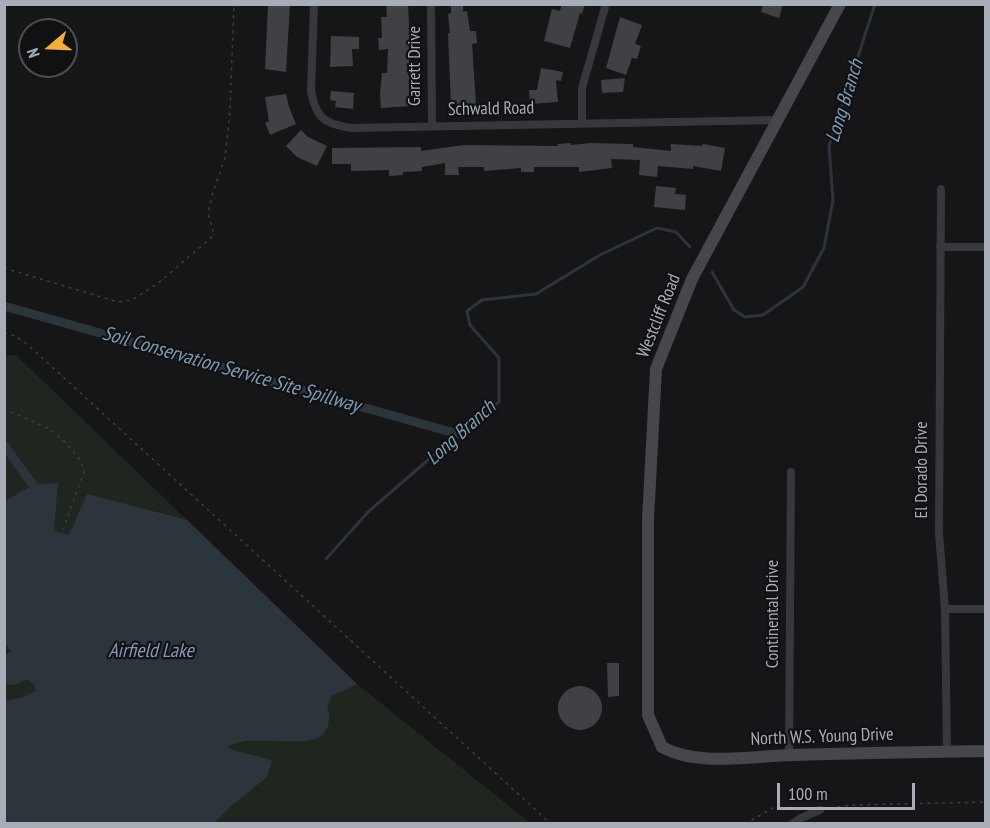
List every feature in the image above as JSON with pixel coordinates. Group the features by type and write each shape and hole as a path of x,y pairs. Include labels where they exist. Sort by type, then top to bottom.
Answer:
{"street":[{"name":"Schwald Road","path":"314,4 311,91 316,111 320,117 337,126 352,128 779,120"},
{"name":"Garrett Drive","path":"431,4 432,126"},
{"path":"582,123 582,88 606,4"},
{"name":"Westcliff Road","path":"662,747 648,715 648,520 656,369 692,279 840,4"},
{"name":"El Dorado Drive","path":"941,189 939,533 945,609 947,752"},
{"path":"940,247 986,247"},
{"name":"Continental Drive","path":"789,755 791,472"},
{"path":"945,609 986,609"},
{"name":"North W.S. Young Drive","path":"662,747 684,756 731,758 986,752"},
{"path":"792,824 820,810"}],"path":[{"path":"4,268 118,302 132,300 157,284 212,238 213,230 208,214 225,159 234,4"},
{"path":"4,333 15,336 27,344 551,824"},
{"path":"4,409 50,429 81,461 84,472 63,530"},
{"path":"820,810 851,805 986,802"},
{"path":"745,824 778,805"}],"shaded area":[{"name":"Airfield Lake","path":"4,355 16,355 357,684 530,823 5,824"}],"water":[{"name":"Airfield Lake","path":"58,483 54,531 69,535 87,494 187,520 357,684 332,696 327,706 329,718 327,730 321,736 306,741 246,741 227,746 272,761 267,777 214,823 5,823 5,701 36,691 34,684 26,679 15,685 5,684 5,656 11,651 4,642 5,501 33,485"}],"building":[{"path":"268,4 290,4 286,72 265,69"},
{"path":"386,4 408,4 410,48 408,75 410,75 411,106 381,108 382,73 387,73 388,49 379,50 378,38 382,38 381,17 387,17"},
{"path":"451,4 463,4 463,12 467,11 470,31 476,31 477,43 472,44 476,104 451,105 448,14 451,13"},
{"path":"562,4 585,4 582,14 580,13 570,48 544,41 552,9 560,11"},
{"path":"763,4 783,4 779,18 761,12"},
{"path":"620,17 642,25 635,44 641,46 637,59 632,58 626,75 606,68"},
{"path":"331,36 359,37 359,49 352,49 353,66 330,67"},
{"path":"541,68 563,72 561,81 556,80 558,102 530,104 529,90 537,90"},
{"path":"625,78 623,92 602,93 601,80"},
{"path":"331,91 354,93 353,109 335,107 336,101 330,100"},
{"path":"286,94 296,124 270,135 265,123 269,121 265,97"},
{"path":"301,130 308,137 327,146 317,166 297,157 286,146"},
{"path":"571,143 571,145 633,144 633,147 671,151 671,144 702,146 703,144 725,148 721,171 693,166 693,169 658,166 657,177 639,175 640,160 611,159 612,168 579,172 579,167 534,167 534,172 521,172 521,168 484,171 484,167 458,167 459,175 445,175 445,163 422,167 422,171 403,172 403,175 389,176 389,170 351,171 351,164 332,164 332,148 421,147 421,151 464,145 558,146 558,144"},
{"path":"656,186 676,188 675,194 686,195 685,210 654,207"},
{"path":"607,663 619,663 619,696 608,697"},
{"path":"580,686 589,687 596,692 601,699 601,717 596,724 589,729 580,730 571,729 564,724 559,717 558,708 559,699 564,692 571,687"}],"waterway":[{"name":"Long Branch","path":"712,272 734,310 745,317 763,315 803,287 824,248 833,200 829,146 875,4"},
{"name":"Long Branch","path":"326,559 368,512 458,434 499,402 499,358 470,325 467,311 482,300 536,294 600,255 657,228 676,232 690,247"},
{"name":"Soil Conservation Service Site Spillway","path":"4,306 458,434"},
{"name":"Soil Conservation Service Site Spillway","path":"4,445 33,485"}]}
